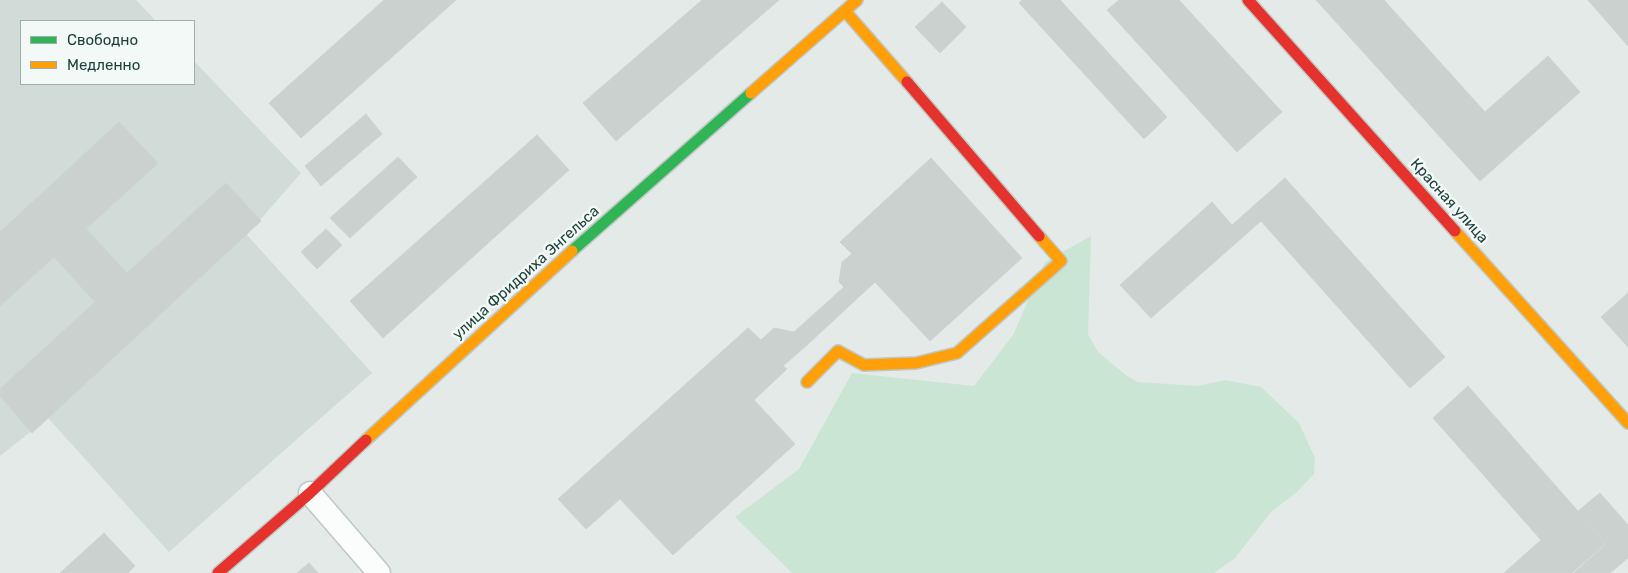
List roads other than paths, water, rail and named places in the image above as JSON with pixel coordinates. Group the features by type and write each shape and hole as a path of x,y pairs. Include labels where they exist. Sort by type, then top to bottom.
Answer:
{"street":[{"name":"улица Фридриха Энгельса","path":"218,573 310,493 628,200 857,0"},
{"name":"Красная улица","path":"1248,0 1628,423"},
{"path":"807,382 838,351 864,365 916,363 957,353 1061,262 844,11"},
{"path":"310,493 379,573"}]}
